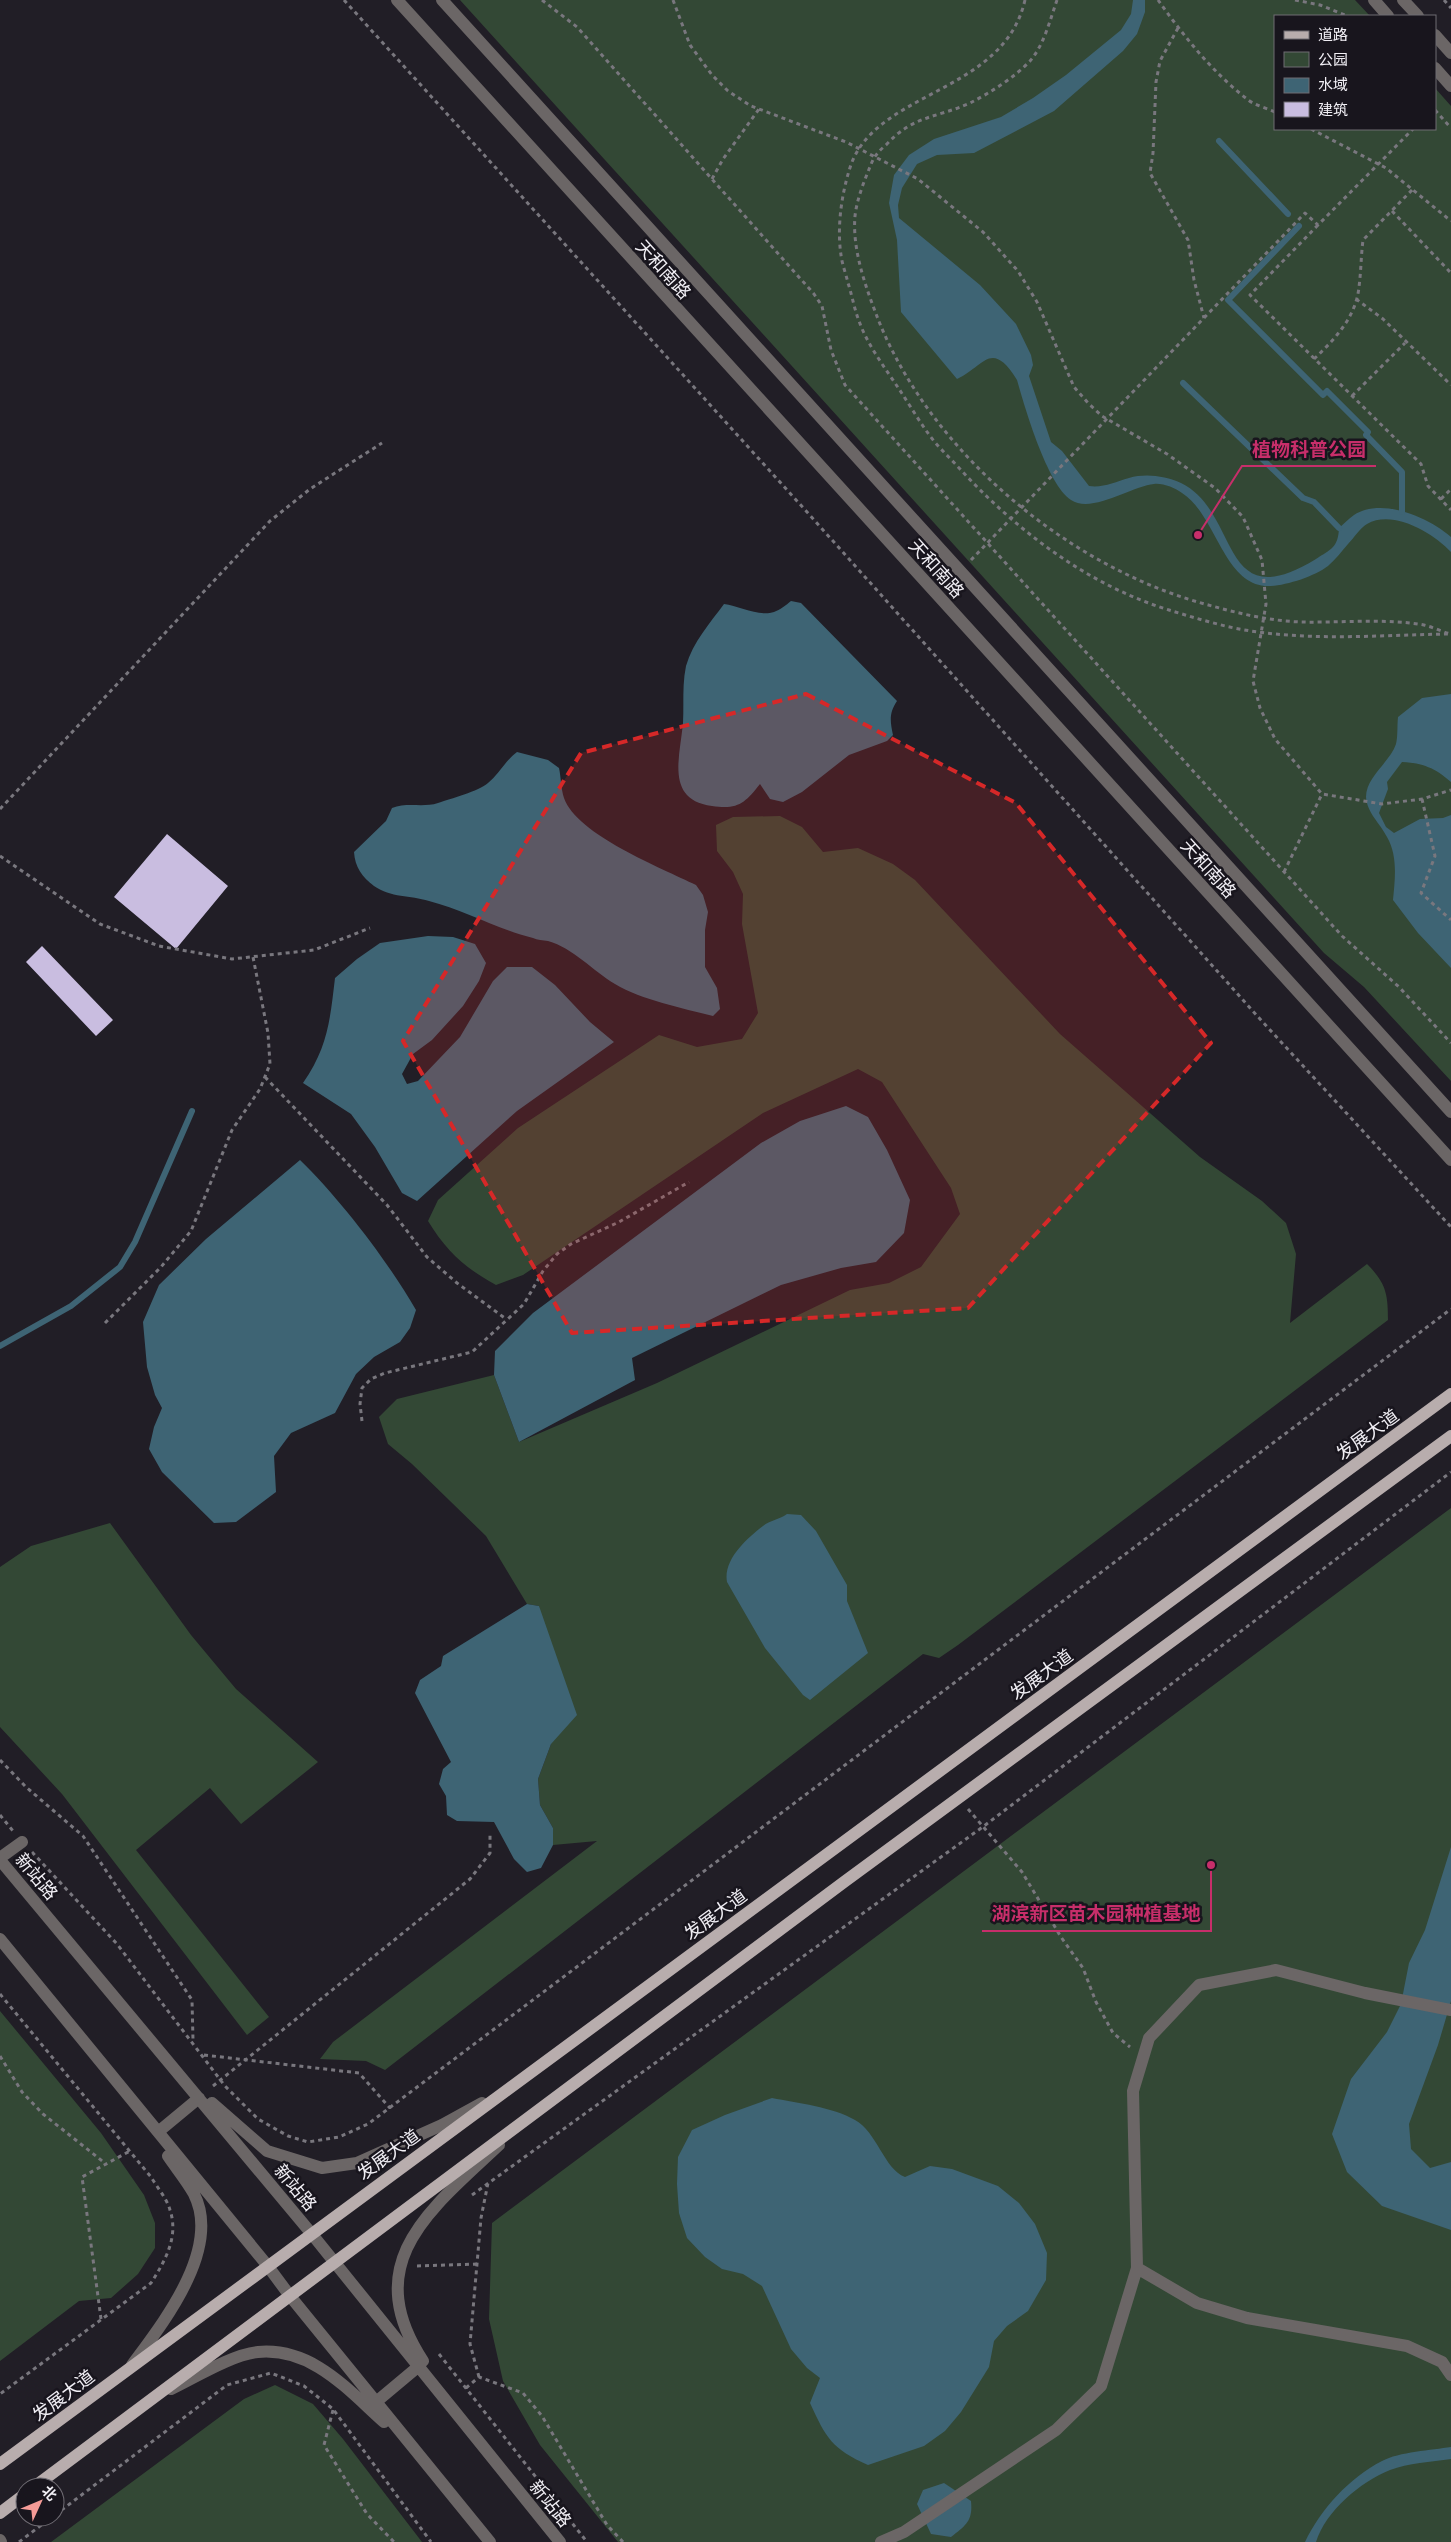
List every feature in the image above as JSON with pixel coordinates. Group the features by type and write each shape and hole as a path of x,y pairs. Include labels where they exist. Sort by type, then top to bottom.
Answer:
{"main road":[{"name":"发展大道","path":"0,2464 1451,1394"},
{"path":"47,2477 958,1798 1451,1436"},
{"path":"0,2513 15,2502"}],"street":[{"name":"天和南路","path":"397,0 1451,1160"},
{"name":"天和南路","path":"442,0 1451,1112"},
{"path":"1374,0 1387,15"},
{"path":"1403,0 1417,15"},
{"path":"1436,36 1451,53"},
{"path":"1436,69 1451,86"},
{"path":"0,1859 22,1842"},
{"name":"新站路","path":"0,1859 161,2053 201,2096 560,2542"},
{"path":"0,1939 268,2266 290,2296 490,2542"},
{"path":"881,2542 904,2532 1056,2430 1101,2386 1137,2268 1133,2091 1149,2038 1199,1985 1276,1970 1365,1993 1451,2010"},
{"path":"117,2082 194,2194 200,2211 197,2261 177,2300 131,2367"},
{"path":"158,2132 201,2096 267,2151 322,2168 357,2164 442,2126 504,2091"},
{"path":"463,2421 416,2350 400,2318 397,2294 398,2269 411,2236 433,2208 525,2120"},
{"path":"1137,2268 1197,2303 1248,2318 1407,2346 1442,2362 1451,2375"},
{"path":"153,2398 222,2364 258,2352 297,2355 328,2371 412,2447"},
{"path":"376,2402 418,2366"}],"path":[{"path":"344,0 807,512 1260,1019 1451,1227"},
{"path":"542,0 577,27 818,300 822,306 831,350 844,385 1342,936 1399,987 1451,1043"},
{"path":"673,0 690,45 712,75 728,91 759,109 860,149 918,179 983,232 1018,271 1037,302 1074,387 1088,403 1107,418 1166,454 1215,488 1243,517 1262,560 1266,604 1253,681 1260,708 1275,739 1322,794 1382,804 1422,799 1451,790"},
{"path":"1025,0 1021,17 999,48 975,70 946,88 906,107 870,135 849,169 841,212 841,256 859,323 885,367 932,438 990,502 1030,536 1095,579 1167,610 1262,632 1351,636 1450,634"},
{"path":"1057,0 1044,36 1030,60 1001,84 970,103 917,120 895,135 875,156 859,197 856,224 857,250 867,288 886,339 914,390 940,426 974,465 1022,507 1040,522 1075,545 1136,579 1210,606 1264,618 1298,622 1425,625 1450,634"},
{"path":"1158,0 1178,28 1208,62 1248,100 1274,112"},
{"path":"1295,0 1320,5 1345,15"},
{"path":"1444,0 1451,8"},
{"path":"1178,28 1160,61 1156,82 1153,153 1150,173 1188,240 1194,280 1204,318"},
{"path":"712,179 723,159 759,109"},
{"path":"1436,111 1451,128"},
{"path":"1313,130 1378,164 1451,221"},
{"path":"1412,130 1250,295 1421,464 1428,486 1451,510"},
{"path":"1314,359 1336,337 1353,310 1359,288 1363,240 1412,190"},
{"path":"1392,211 1451,273"},
{"path":"960,571 1305,213 1318,225"},
{"path":"1356,299 1382,319 1451,384"},
{"path":"1352,396 1405,342"},
{"path":"0,809 270,521 310,489 382,442"},
{"path":"1441,500 1451,489"},
{"path":"1284,872 1322,794"},
{"path":"1422,799 1435,856 1421,892 1451,920"},
{"path":"0,856 100,924 159,946 232,959 314,950 370,928"},
{"path":"105,1323 160,1267 191,1231 232,1130 260,1089 270,1064 268,1033 253,957"},
{"path":"264,1077 387,1205 427,1257 506,1319"},
{"path":"362,1421 360,1404 362,1388 371,1379 385,1373 472,1352 524,1304 543,1271 557,1254 571,1244 619,1222 689,1182"},
{"path":"0,1815 22,1842 117,1944 194,2042 221,2080 258,2119 288,2136 308,2142 339,2137 368,2124 390,2108 1451,1309"},
{"path":"467,2199 984,1826 1451,1472"},
{"path":"0,1760 26,1787 83,1836 192,2000 194,2042"},
{"path":"958,1798 1022,1872 1061,1937 1083,1968 1096,2002 1113,2034 1143,2058"},
{"path":"201,2096 470,1880 490,1853 490,1835"},
{"path":"0,1994 151,2177 170,2210 173,2238 165,2261 151,2282 0,2394"},
{"path":"203,2055 358,2073 390,2108"},
{"path":"0,2056 22,2092 43,2114 106,2164"},
{"path":"101,2319 82,2177 130,2151"},
{"path":"479,2377 470,2344 482,2218 488,2184"},
{"path":"414,2258 412,2266 478,2264"},
{"path":"436,2350 587,2542"},
{"path":"65,2508 227,2385 270,2373 304,2386 333,2409 431,2542"},
{"path":"466,2388 479,2377"},
{"path":"479,2377 524,2393 542,2416 607,2525 623,2542"},
{"path":"333,2409 324,2445 367,2514 394,2542"},
{"path":"19,2542 39,2527"}],"highlighted area":[{"path":"806,694 1016,803 1211,1043 968,1308 572,1333 403,1041 581,753"}],"green space":[{"path":"460,0 1355,0 1369,15 1274,15 1274,130 1436,130 1436,89 1451,106 1451,1081 1364,987 1324,953"},
{"path":"780,816 802,827 823,852 858,848 893,864 915,880 1060,1034 1200,1157 1262,1201 1286,1223 1296,1254 1290,1323 1367,1264 1385,1289 1388,1320 958,1645 939,1658 923,1654 385,2070 366,2061 320,2059 333,2042 597,1841 553,1845 553,1828 540,1805 538,1779 551,1744 539,1606 527,1604 486,1536 412,1464 388,1444 379,1417 397,1399 494,1375 519,1442 657,1383 850,1290 889,1283 921,1267 960,1214 951,1188 882,1082 858,1069 763,1113 523,1275 496,1285 475,1272 458,1258 442,1242 428,1221 438,1200 518,1128 659,1035 697,1047 742,1039 758,1013 742,924 743,894 733,872 717,851 716,825 733,817"},
{"path":"1451,1508 1451,2542 618,2542 540,2445 503,2381 489,2319 492,2223"},
{"path":"110,1523 191,1635 236,1689 318,1762 241,1824 210,1788 136,1850 269,2017 247,2035 62,1794 0,1727 0,1567 31,1546"},
{"path":"0,2011 101,2133 144,2195 155,2223 155,2248 138,2274 111,2298 79,2301 0,2361"},
{"path":"275,2385 313,2404 343,2439 422,2542 51,2542 244,2399"}],"water":[{"path":"1133,0 1145,0 1145,12 1137,34 1123,51 1054,111 974,153 937,155 917,164 902,188 898,205 899,218 980,285 1016,324 1031,355 1033,365 1029,376 1051,442 1062,451 1089,486 1104,485 1142,476 1162,477 1181,483 1200,497 1214,516 1234,554 1246,569 1262,577 1285,574 1316,559 1333,547 1337,540 1339,528 1350,518 1365,510 1378,508 1404,512 1430,523 1451,537 1451,552 1434,538 1412,525 1389,519 1377,520 1364,526 1331,564 1323,570 1285,584 1271,586 1255,584 1242,576 1231,564 1194,503 1182,493 1172,488 1161,484 1154,484 1090,504 1071,500 1062,491 1045,462 1031,426 1017,380 1008,367 1000,360 994,358 987,359 957,379 901,312 897,240 889,203 894,175 909,155 934,139 1001,117 1066,75 1121,30 1131,14"},
{"path":"791,601 801,603 897,701 891,717 893,735 887,741 849,755 802,792 783,802 770,799 760,784 750,796 735,806 721,807 697,802 687,795 681,786 678,763 683,723 685,673 689,657 702,633 724,604 768,613 778,610"},
{"path":"1451,694 1451,782 1440,773 1428,767 1402,762 1387,782 1388,789 1379,813 1386,827 1394,833 1420,819 1443,818 1451,815 1451,968 1418,933 1393,900 1395,868 1393,852 1387,837 1371,813 1366,797 1370,783 1396,744 1398,717 1422,698"},
{"path":"517,752 548,760 559,768 564,798 572,812 585,825 622,849 696,885 703,895 708,912 705,930 705,967 717,988 720,1009 713,1016 637,995 607,979 574,954 557,944 506,930 455,909 422,899 387,893 374,886 363,875 356,862 354,852 386,821 392,808 403,805 432,804 478,789 492,779"},
{"path":"428,936 453,937 475,944 486,963 479,981 463,1006 432,1040 413,1054 402,1074 407,1084 418,1081 460,1037 493,981 507,967 532,967 555,985 590,1022 614,1042 517,1111 417,1201 402,1193 375,1147 351,1114 303,1083 323,1045 335,978 380,943"},
{"path":"846,1106 868,1117 887,1150 910,1200 904,1233 876,1262 841,1268 781,1285 632,1358 635,1380 519,1442 494,1375 495,1351 533,1313 761,1143 800,1121"},
{"path":"300,1160 363,1231 416,1310 410,1328 400,1342 374,1357 356,1374 335,1413 291,1433 274,1456 276,1492 236,1522 214,1523 162,1472 149,1449 154,1427 162,1408 155,1395 147,1367 143,1322 159,1285 206,1239"},
{"path":"787,1514 801,1515 816,1531 847,1585 847,1601 868,1653 810,1700 803,1695 765,1648 727,1582 727,1574 732,1558 743,1544 766,1524"},
{"path":"527,1604 539,1606 577,1715 551,1744 538,1779 540,1805 553,1828 553,1845 541,1868 527,1872 514,1859 494,1822 457,1821 447,1815 446,1796 439,1784 443,1769 451,1762 415,1693 420,1680 441,1666 443,1656"},
{"path":"1451,1847 1451,2001 1438,2045 1409,2124 1411,2149 1430,2168 1451,2162 1451,2230 1382,2206 1347,2172 1332,2134 1351,2079 1387,2032 1401,2004 1409,1963 1425,1930"},
{"path":"772,2098 826,2109 855,2120 869,2133 891,2166 905,2177 930,2166 952,2169 998,2186 1019,2203 1035,2224 1047,2253 1046,2280 1028,2311 1007,2326 994,2341 989,2367 961,2412 945,2431 924,2446 868,2465 838,2448 826,2434 810,2403 820,2378 807,2368 791,2349 762,2286 743,2274 722,2269 705,2257 687,2238 679,2213 678,2157 692,2130 725,2115"},
{"path":"1451,2447 1451,2459 1397,2468 1367,2482 1345,2499 1336,2509 1321,2530 1316,2542 1305,2542 1328,2506 1347,2485 1370,2468 1397,2455"},
{"path":"944,2483 971,2501 970,2518 951,2537 931,2534 917,2504 923,2490"}],"building":[{"path":"167,834 228,886 176,949 114,897"},
{"path":"42,946 113,1020 96,1036 26,962"}],"waterway":[{"path":"1219,141 1288,214"},
{"path":"1299,226 1228,300 1323,395 1327,391 1368,432 1366,435 1402,472 1402,512"},
{"path":"1183,383 1303,498 1314,502 1339,528"},
{"path":"0,1346 71,1306 120,1267 135,1242 192,1111"}],"place":[{"name":"植物科普公园","path":"1198,535"},
{"name":"湖滨新区苗木园种植基地","path":"1211,1865"}]}
